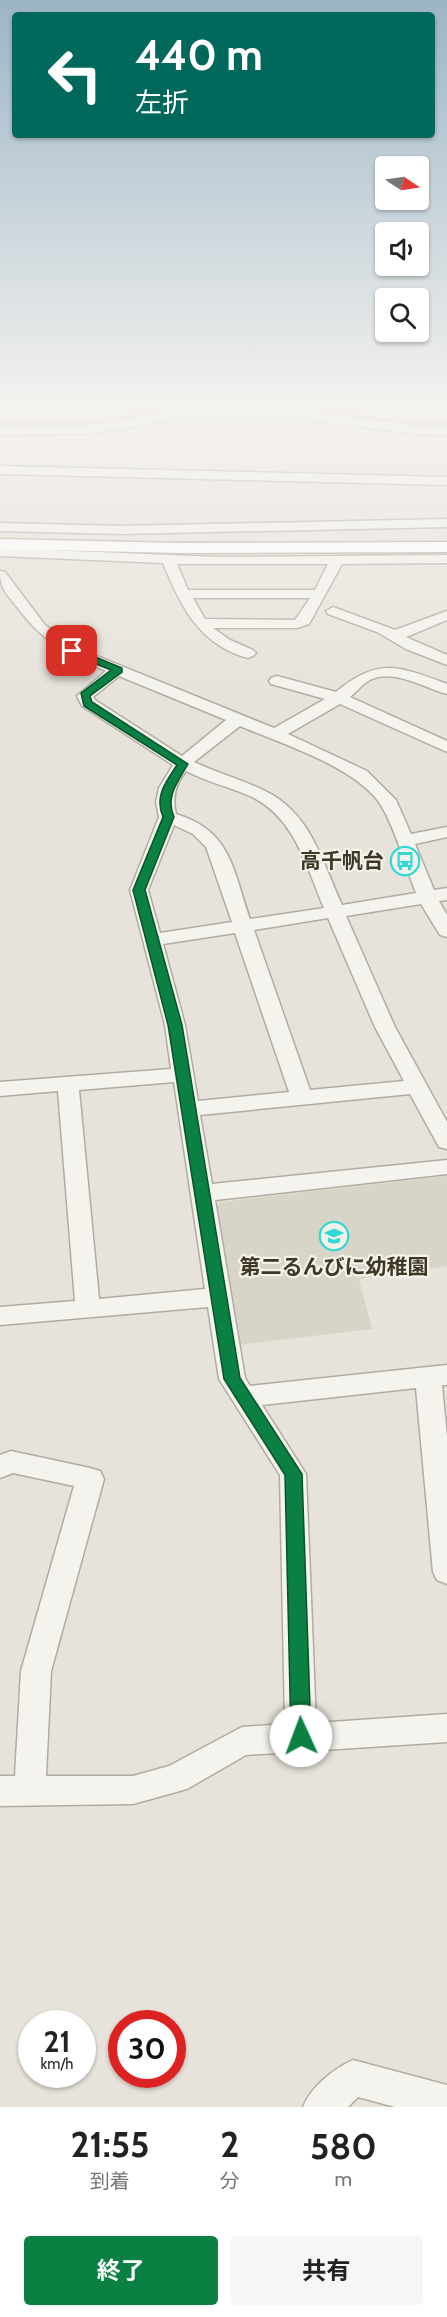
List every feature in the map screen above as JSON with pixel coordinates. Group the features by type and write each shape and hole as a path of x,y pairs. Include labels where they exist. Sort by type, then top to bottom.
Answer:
{"main road":[{"path":"0,537 178,541 447,539"},
{"path":"0,544 170,548 447,546"}],"street":[{"path":"0,527 121,530 447,523"},
{"path":"0,552 168,560 447,559"},
{"path":"168,560 182,594 201,623 218,640 248,653"},
{"path":"201,623 297,624 304,621 317,594 334,569 336,561"},
{"path":"0,575 40,628 56,641 119,670 344,764 361,775 390,804 406,841 438,896 447,931"},
{"path":"182,594 317,594"},
{"path":"288,637 304,631 319,617 362,603"},
{"path":"333,611 447,660"},
{"path":"394,636 447,615"},
{"path":"119,670 92,688 85,696 88,703 183,764 274,801 287,811 298,826 385,1027 447,1142"},
{"path":"274,735 339,698 363,678 376,673 409,675 447,689"},
{"path":"277,681 339,698 447,747"},
{"path":"237,720 183,764 166,793 164,806 168,817 139,890 175,1025 204,1193 232,1379 293,1474 301,1736"},
{"path":"168,817 190,823 204,832 215,845 301,1097"},
{"path":"406,841 447,832"},
{"path":"154,940 245,928 438,896"},
{"path":"0,1089 182,1075"},
{"path":"68,1083 88,1308"},
{"path":"188,1109 416,1087"},
{"path":"204,1193 447,1167"},
{"path":"0,1316 219,1297"},
{"path":"243,1397 438,1376 447,1572"},
{"path":"0,1467 11,1462 90,1479 36,1671 15,1790 133,1790 176,1779 242,1741 447,1728"},
{"path":"321,2107 353,2078 447,2103"}],"shaded area":[{"name":"第二るんびに幼稚園","path":"447,1176 447,1266 359,1279 372,1329 237,1345 217,1207 220,1202"}],"place":[{"name":"高千帆台","path":"405,861"},
{"name":"第二るんびに幼稚園","path":"334,1236"}],"route":[{"path":"72,651 119,670 92,688 85,696 88,703 183,764 175,774 166,793 164,806 168,817 139,890 175,1025 204,1193 232,1379 293,1474 301,1736"}]}
